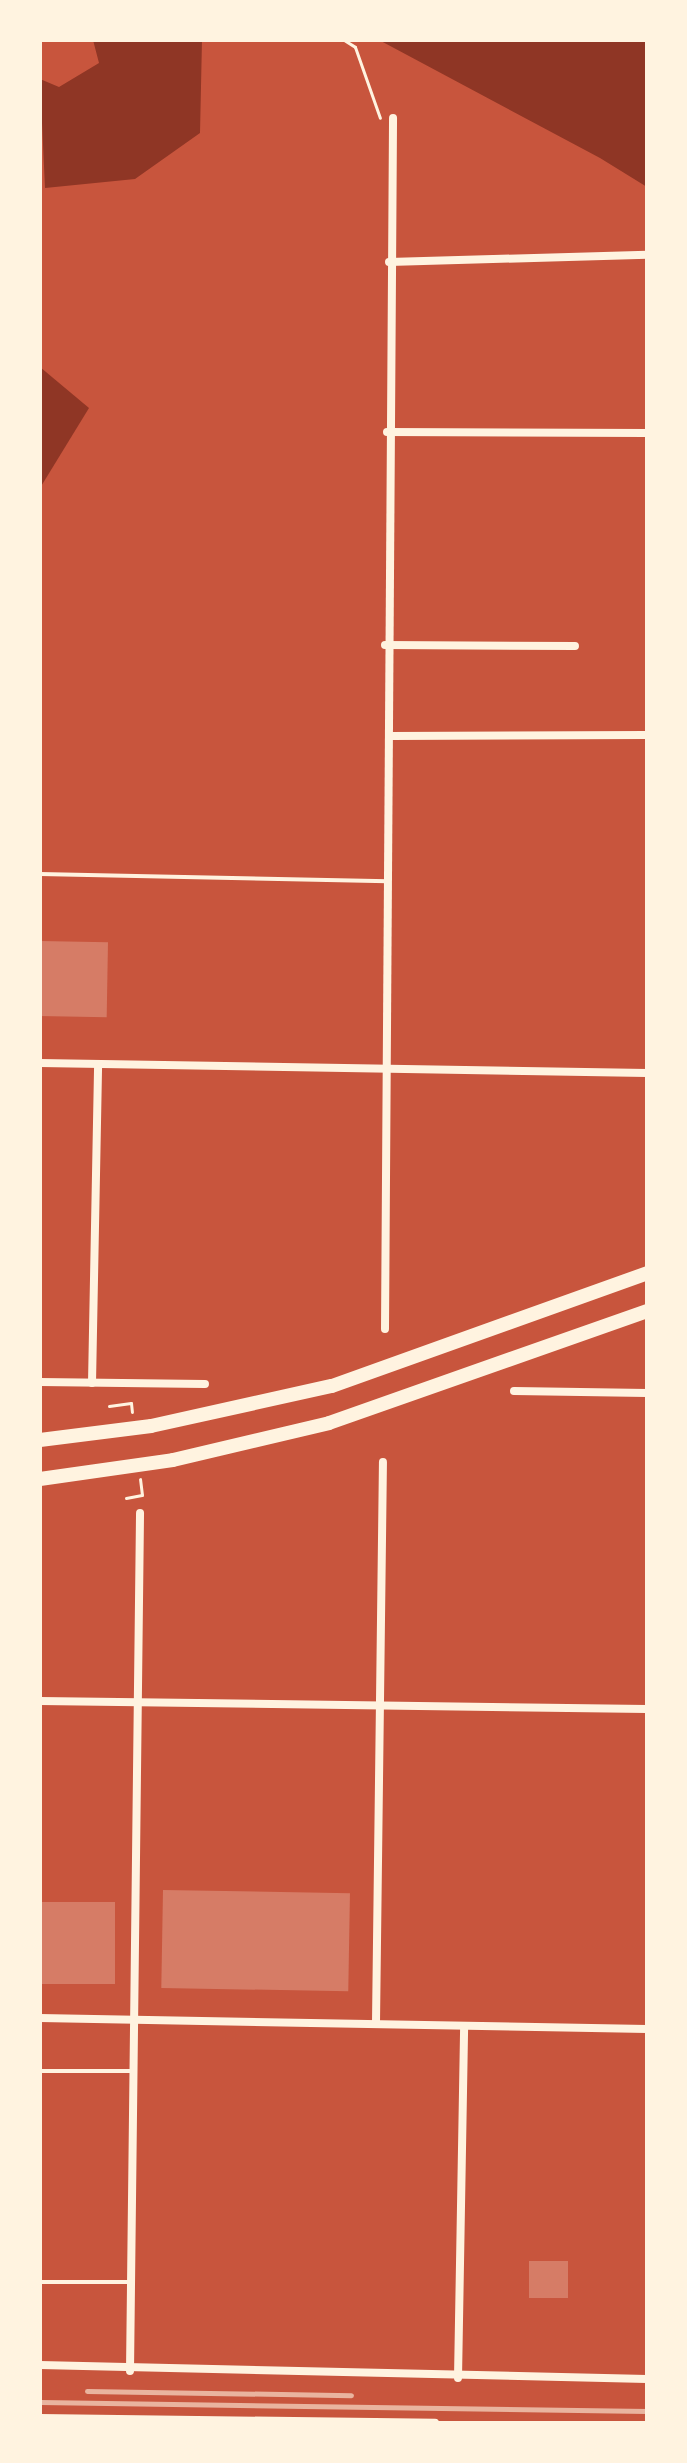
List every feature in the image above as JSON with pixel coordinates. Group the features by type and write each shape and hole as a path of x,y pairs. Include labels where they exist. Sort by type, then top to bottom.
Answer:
{"highway":[{"path":"40,1440 151,1426 332,1386 647,1273"},
{"path":"40,1479 173,1460 329,1423 647,1311"},
{"path":"628,1319 647,1319"}],"street":[{"path":"385,1329 391,736 385,645 393,118"},
{"path":"389,262 647,255"},
{"path":"387,432 647,433"},
{"path":"385,645 575,646"},
{"path":"391,736 647,735"},
{"path":"40,1063 647,1073"},
{"path":"92,1383 98,1064"},
{"path":"40,1382 205,1384"},
{"path":"514,1391 647,1393"},
{"path":"376,2023 383,1462"},
{"path":"130,2371 140,1513"},
{"path":"40,1701 647,1709"},
{"path":"40,2018 135,2017 647,2029"},
{"path":"458,2378 464,2026"},
{"path":"40,2365 130,2371 647,2379"},
{"path":"40,2418 435,2423"}],"lane":[{"path":"40,874 388,881"},
{"path":"40,2071 134,2071"},
{"path":"40,2282 132,2282"}],"path":[{"path":"344,40 355,47 382,123"},
{"path":"109,1406 131,1403"},
{"path":"126,1498 142,1495"}],"shaded area":[{"path":"93,40 202,40 200,133 135,179 45,188 40,79 59,87 99,63"},
{"path":"379,40 647,40 647,187 600,158"},
{"path":"40,367 89,408 40,488"}],"building":[{"path":"40,941 108,942 107,1017 40,1016"},
{"path":"163,1890 350,1893 348,1991 161,1988"},
{"path":"40,1902 115,1902 115,1984 40,1984"},
{"path":"529,2261 568,2261 568,2298 529,2298"}],"railway":[{"path":"87,2391 351,2395"},
{"path":"40,2402 647,2411"}]}
